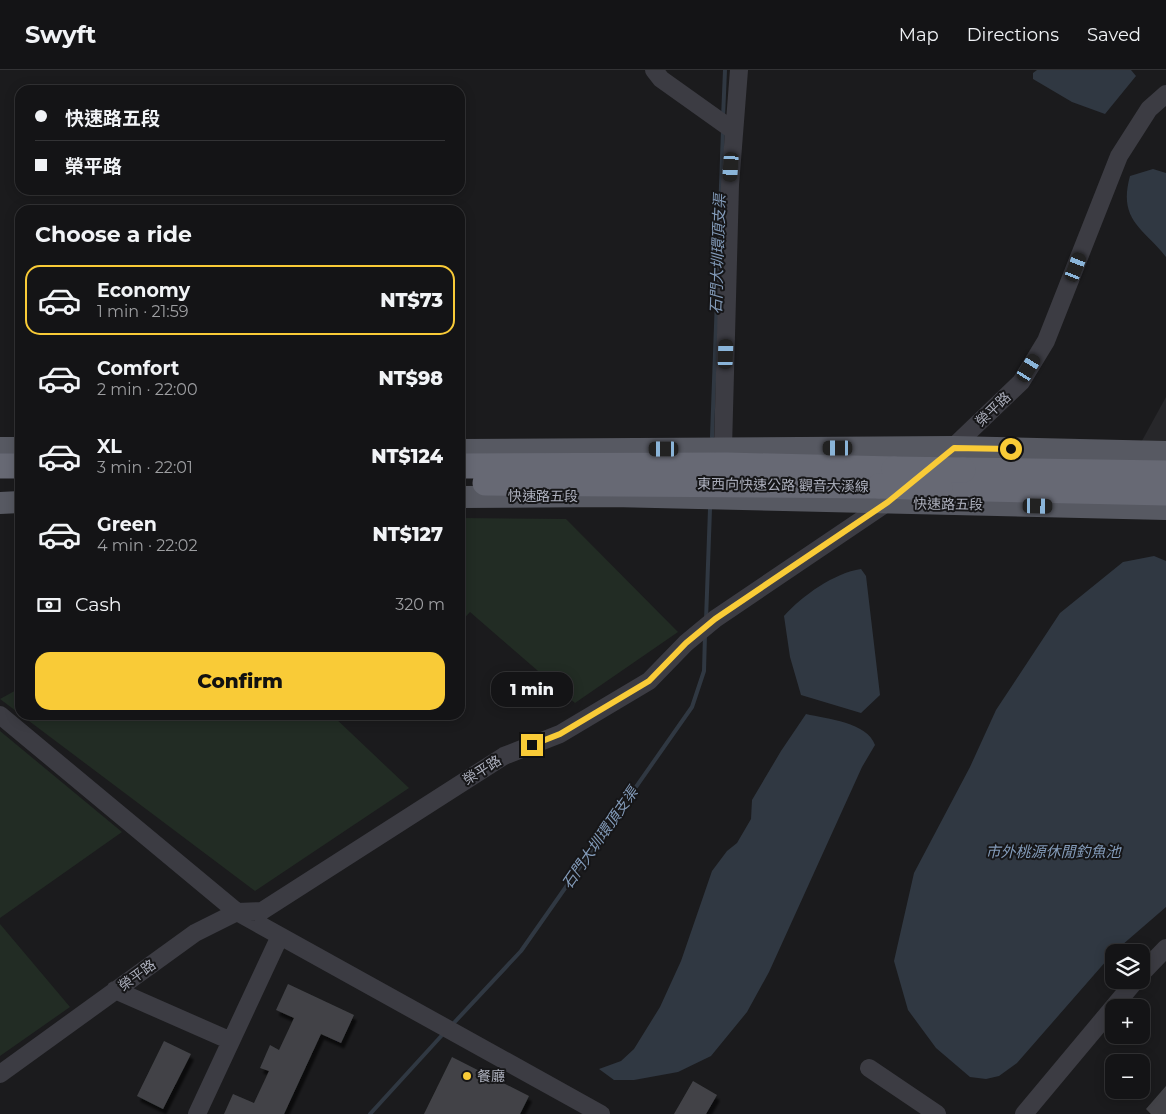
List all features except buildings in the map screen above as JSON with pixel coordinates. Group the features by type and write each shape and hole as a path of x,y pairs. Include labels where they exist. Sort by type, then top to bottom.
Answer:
{"highway":[{"path":"0,466 15,466"},
{"name":"東西向快速公路 觀音大溪線","path":"465,466 713,469 887,486 1162,508"},
{"name":"東西向快速公路 觀音大溪線","path":"465,483 713,469"},
{"name":"東西向快速公路 觀音大溪線","path":"887,486 1166,473"},
{"path":"0,483 15,483"}],"main road":[{"path":"0,448 15,448"},
{"path":"465,450 713,469 954,448 1166,452"},
{"name":"快速路五段","path":"465,497 622,496 887,486"},
{"path":"0,503 15,502"}],"street":[{"path":"654,70 662,79 727,126"},
{"path":"713,469 730,185 727,126 739,70"},
{"name":"榮平路","path":"0,1074 195,933 238,912 262,911 504,756 560,734 649,681 686,643 709,624 887,486 954,448 1021,382 1046,341 1119,156 1149,109 1166,94"},
{"path":"0,715 238,912 601,1114"},
{"path":"197,1114 280,936"},
{"path":"1150,965 1166,948"},
{"path":"1024,1114 1128,989"},
{"path":"115,990 231,1041"},
{"path":"869,1068 937,1114"}],"shaded area":[{"path":"1166,397 1166,448 1138,448"},
{"path":"465,518 566,519 678,632 575,703 470,612 465,618"},
{"path":"15,691 15,710 0,699"},
{"path":"28,720 337,720 409,788 255,891"},
{"path":"0,731 122,832 0,918"},
{"path":"0,924 70,1007 0,1056"}],"water":[{"path":"1037,70 1131,70 1136,76 1105,114 1072,102 1033,79 1033,73"},
{"path":"1153,169 1166,173 1166,257 1134,222 1127,203 1130,176"},
{"name":"市外桃源休閒釣魚池","path":"1154,556 1166,561 1166,907 1123,944 1105,944 1105,962 1017,1063 999,1076 986,1079 970,1077 936,1048 908,1010 894,961 914,873 970,767 996,710 1060,613 1123,562"},
{"path":"861,569 866,576 880,695 861,713 801,695 790,657 784,616 819,586 840,575"},
{"path":"806,714 855,726 871,737 875,745 862,767 769,972 747,1012 711,1056 678,1072 634,1080 614,1080 599,1069 621,1061 634,1049 660,1007 681,961 712,871 727,851 737,843 751,819 752,800"}],"waterway":[{"name":"石門大圳環頂支渠","path":"723,118 725,70"},
{"name":"石門大圳環頂支渠","path":"712,437 723,130"},
{"name":"石門大圳環頂支渠","path":"706,620 710,509"},
{"name":"石門大圳環頂支渠","path":"451,1026 521,951 692,707 704,671 705,634"},
{"name":"石門大圳環頂支渠","path":"370,1114 444,1033"}],"place":[{"name":"餐廳","path":"467,1076"}],"route":[{"path":"532,745 560,734 649,681 686,643 715,619 888,502 954,448 1011,449"}]}
